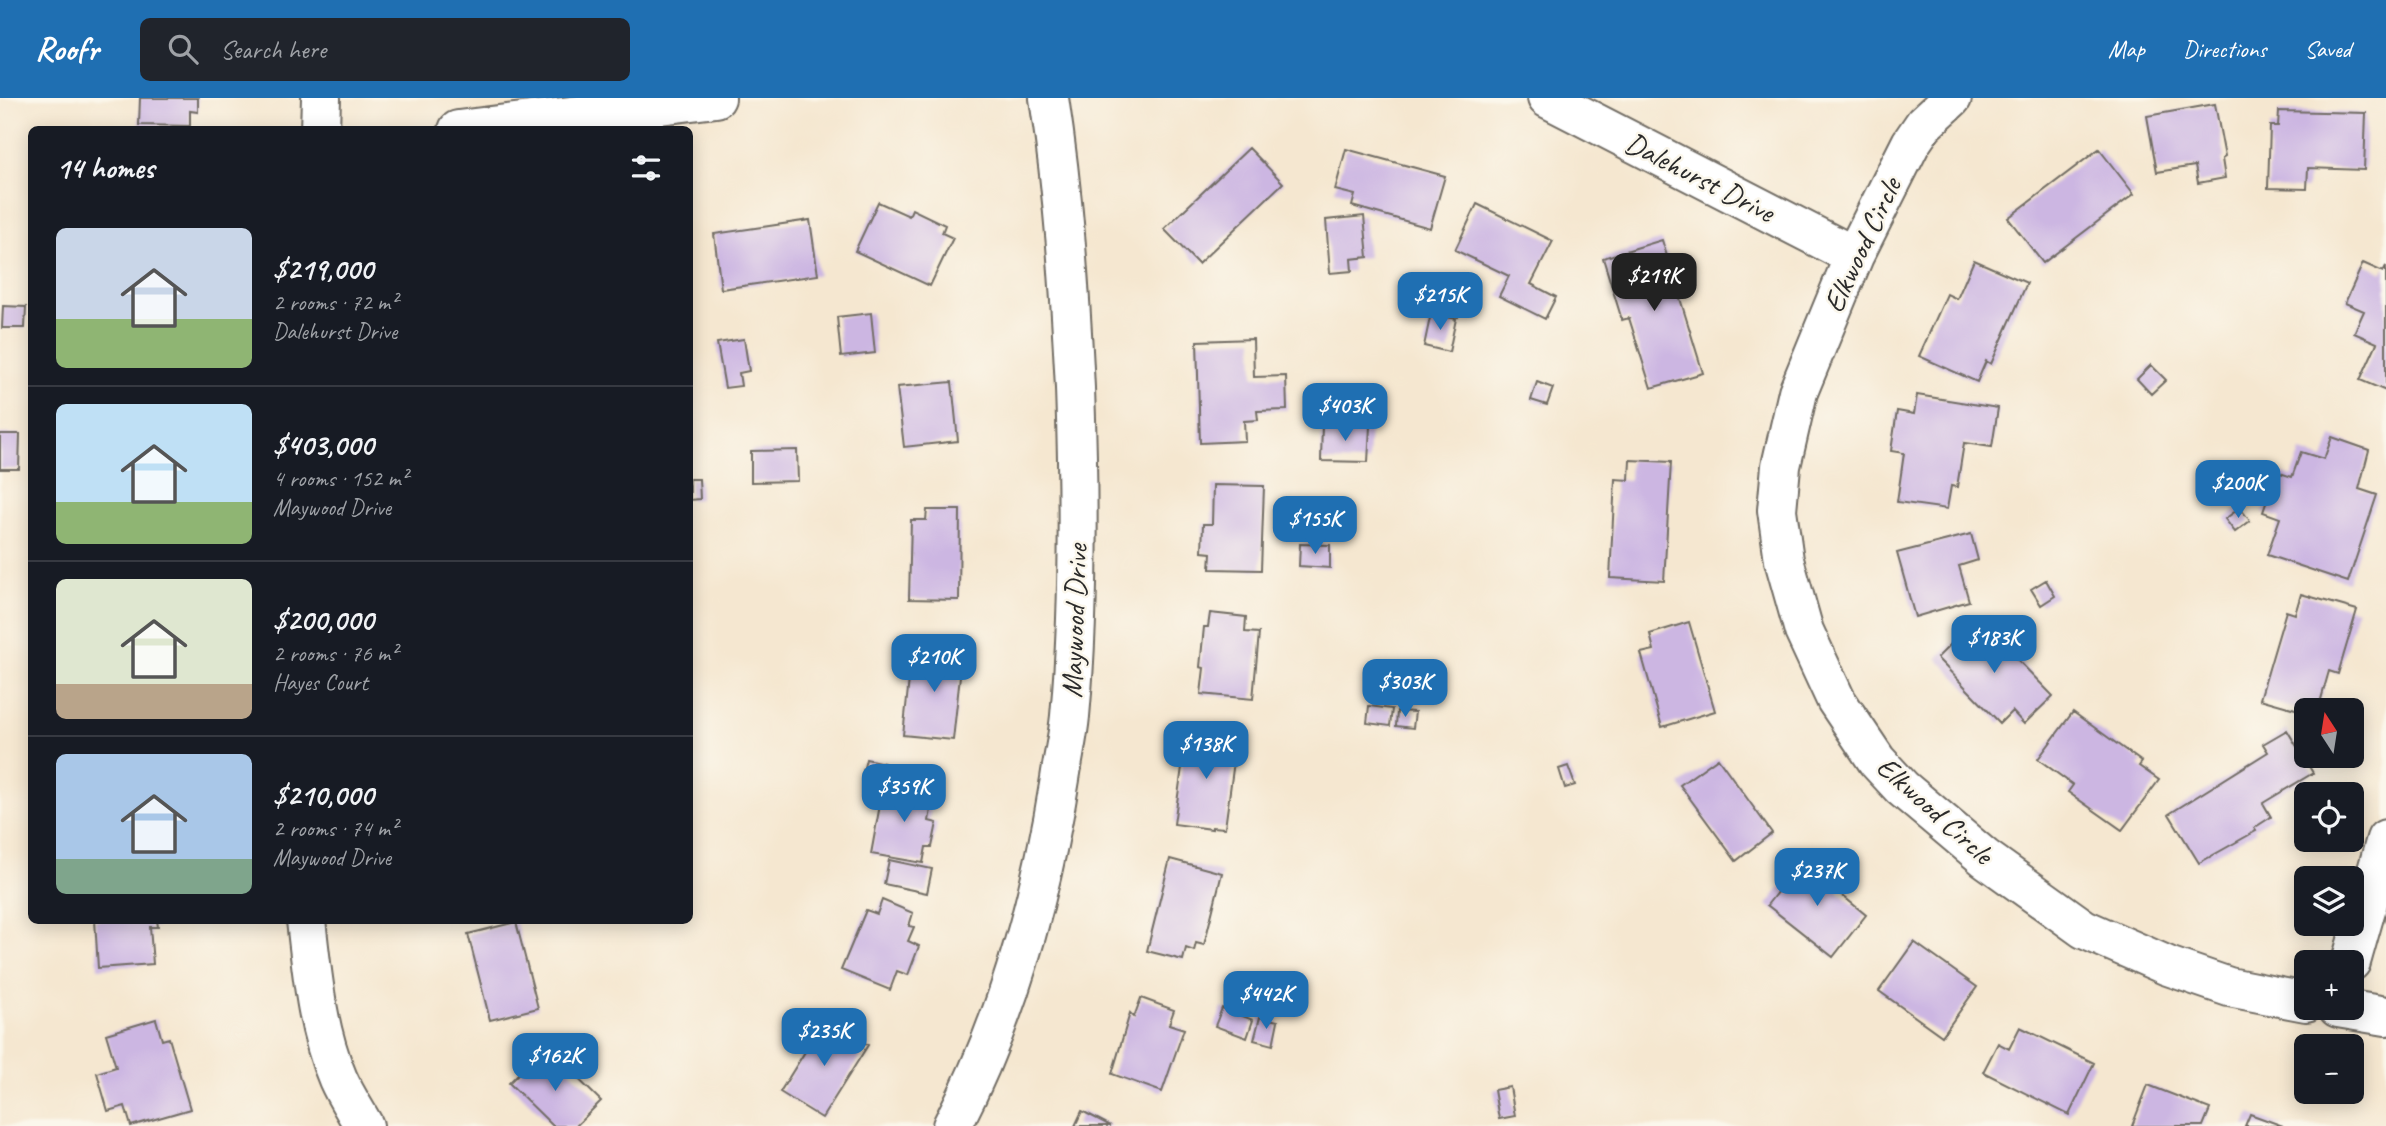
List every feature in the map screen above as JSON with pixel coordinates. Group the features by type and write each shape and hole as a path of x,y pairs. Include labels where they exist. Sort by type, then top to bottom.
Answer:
{"street":[{"path":"320,126 321,98"},
{"path":"490,126 716,98"},
{"name":"Maywood Drive","path":"952,1126 969,1094 1000,1018 1039,889 1052,830 1070,717 1077,559 1077,443 1068,248 1049,98"},
{"name":"Dalehurst Drive","path":"1547,98 1854,256"},
{"name":"Elkwood Circle","path":"1952,98 1924,124 1910,143 1854,256 1798,392 1781,466 1777,510 1784,559 1804,631 1836,699 1878,761 1902,788 1985,858 2084,929 2168,966 2217,983 2294,999"},
{"path":"2354,950 2386,839"},
{"path":"306,924 313,981 327,1047 338,1079 364,1126"},
{"path":"2364,1012 2386,1016"}],"building":[{"path":"140,98 198,98 198,112 190,111 190,126 139,125"},
{"path":"2215,104 2225,157 2222,159 2225,178 2198,183 2195,166 2157,172 2147,116"},
{"path":"2279,111 2366,113 2364,170 2308,168 2307,189 2268,188 2270,126 2278,126"},
{"path":"1249,148 1283,183 1198,264 1164,229"},
{"path":"1346,149 1445,176 1430,228 1352,206 1355,195 1335,190"},
{"path":"2099,149 2134,194 2043,263 2008,218"},
{"path":"878,202 909,216 912,209 945,225 942,233 953,238 930,286 855,251"},
{"path":"1477,204 1553,241 1531,284 1556,297 1545,319 1499,296 1509,276 1455,250"},
{"path":"1364,216 1368,257 1351,259 1352,271 1330,273 1326,220"},
{"path":"810,220 818,275 721,289 714,234"},
{"path":"1662,240 1703,373 1651,388 1629,318 1622,320 1603,258"},
{"path":"1974,260 2027,283 1991,364 1986,361 1977,382 1919,356 1947,294 1957,299"},
{"path":"2363,263 2383,272 2386,266 2386,391 2360,380 2377,343 2354,333 2364,311 2345,303"},
{"path":"1437,278 1465,284 1458,317 1430,311"},
{"path":"3,306 26,307 25,328 2,328"},
{"path":"871,313 875,353 841,357 837,317"},
{"path":"1431,313 1456,319 1449,352 1424,346"},
{"path":"744,339 749,371 739,373 741,386 725,388 717,343"},
{"path":"1253,339 1254,377 1286,376 1287,410 1257,411 1258,420 1244,421 1245,441 1200,443 1197,341"},
{"path":"2151,365 2166,380 2151,394 2137,379"},
{"path":"952,382 958,441 904,447 897,387"},
{"path":"1537,382 1553,388 1547,405 1531,400"},
{"path":"1917,395 1998,408 1992,447 1964,443 1957,487 1951,486 1947,509 1897,502 1904,453 1891,451 1897,411 1914,414"},
{"path":"1322,424 1370,426 1368,462 1321,461"},
{"path":"0,434 20,434 19,469 0,469"},
{"path":"2332,437 2369,450 2359,489 2377,495 2348,582 2267,555 2280,518 2263,512 2277,472 2292,477 2301,452 2324,459"},
{"path":"797,450 798,481 751,482 751,451"},
{"path":"1630,460 1671,462 1664,581 1610,578 1615,479 1629,480"},
{"path":"693,479 699,479 700,499 693,500"},
{"path":"1213,485 1264,486 1261,570 1210,569 1211,553 1202,552 1203,524 1212,524"},
{"path":"2240,508 2250,521 2235,532 2225,519"},
{"path":"927,510 960,510 959,600 909,599 911,520 926,520"},
{"path":"1971,534 1978,560 1959,566 1969,601 1915,617 1897,553"},
{"path":"1300,544 1330,545 1330,568 1299,566"},
{"path":"2046,580 2055,596 2041,605 2031,589"},
{"path":"2301,594 2357,610 2338,674 2329,671 2321,698 2294,698 2294,709 2260,699 2286,611 2295,614"},
{"path":"1210,613 1246,617 1245,632 1259,633 1253,699 1201,694 1204,668 1200,667 1204,627 1208,627"},
{"path":"1977,618 2053,696 2024,724 2012,711 2000,723 1937,658"},
{"path":"1689,622 1715,711 1662,727 1641,653 1654,650 1650,634"},
{"path":"927,644 963,648 953,740 903,735 911,661 924,664"},
{"path":"1369,706 1392,709 1390,726 1367,723"},
{"path":"1397,711 1415,712 1413,728 1396,726"},
{"path":"2073,712 2142,762 2139,766 2159,780 2122,830 2068,792 2073,785 2038,759"},
{"path":"2287,730 2294,742 2294,768 2310,768 2313,773 2263,803 2271,817 2254,828 2256,831 2199,863 2169,814 2268,752 2263,744"},
{"path":"1187,732 1237,739 1225,828 1174,824"},
{"path":"1718,758 1772,833 1736,861 1680,785"},
{"path":"866,759 884,763 881,780 862,776"},
{"path":"1568,766 1575,785 1565,788 1559,769"},
{"path":"884,783 934,792 929,821 937,823 932,847 926,847 923,863 871,854"},
{"path":"1170,859 1222,873 1204,945 1196,943 1194,951 1186,948 1183,960 1147,951"},
{"path":"889,860 932,869 927,893 884,884"},
{"path":"1800,863 1814,874 1820,866 1843,885 1838,892 1866,915 1833,957 1767,905"},
{"path":"882,900 913,913 909,926 914,927 908,941 919,946 908,975 897,971 890,990 841,970 866,910 877,914"},
{"path":"95,924 158,924 158,927 150,927 153,964 98,968"},
{"path":"517,924 538,1008 490,1020 468,934"},
{"path":"1914,942 1977,987 1942,1036 1879,991"},
{"path":"1141,998 1174,1010 1169,1024 1184,1029 1162,1092 1112,1074 1130,1013 1134,1017"},
{"path":"1222,1008 1253,1020 1247,1038 1215,1026"},
{"path":"1260,1017 1278,1021 1273,1045 1254,1040"},
{"path":"826,1018 868,1045 822,1118 780,1092"},
{"path":"156,1019 162,1040 169,1038 190,1109 131,1126 125,1106 108,1111 97,1073 116,1067 106,1034"},
{"path":"2020,1027 2094,1063 2069,1115 1983,1072 1998,1043 2009,1049"},
{"path":"555,1056 601,1101 576,1126 553,1126 509,1083 534,1058 542,1067"},
{"path":"2148,1085 2210,1109 2203,1126 2132,1126"},
{"path":"1510,1087 1515,1116 1499,1119 1494,1090"},
{"path":"1082,1111 1111,1126 1075,1126"},
{"path":"2250,1114 2283,1126 2245,1126"}]}
